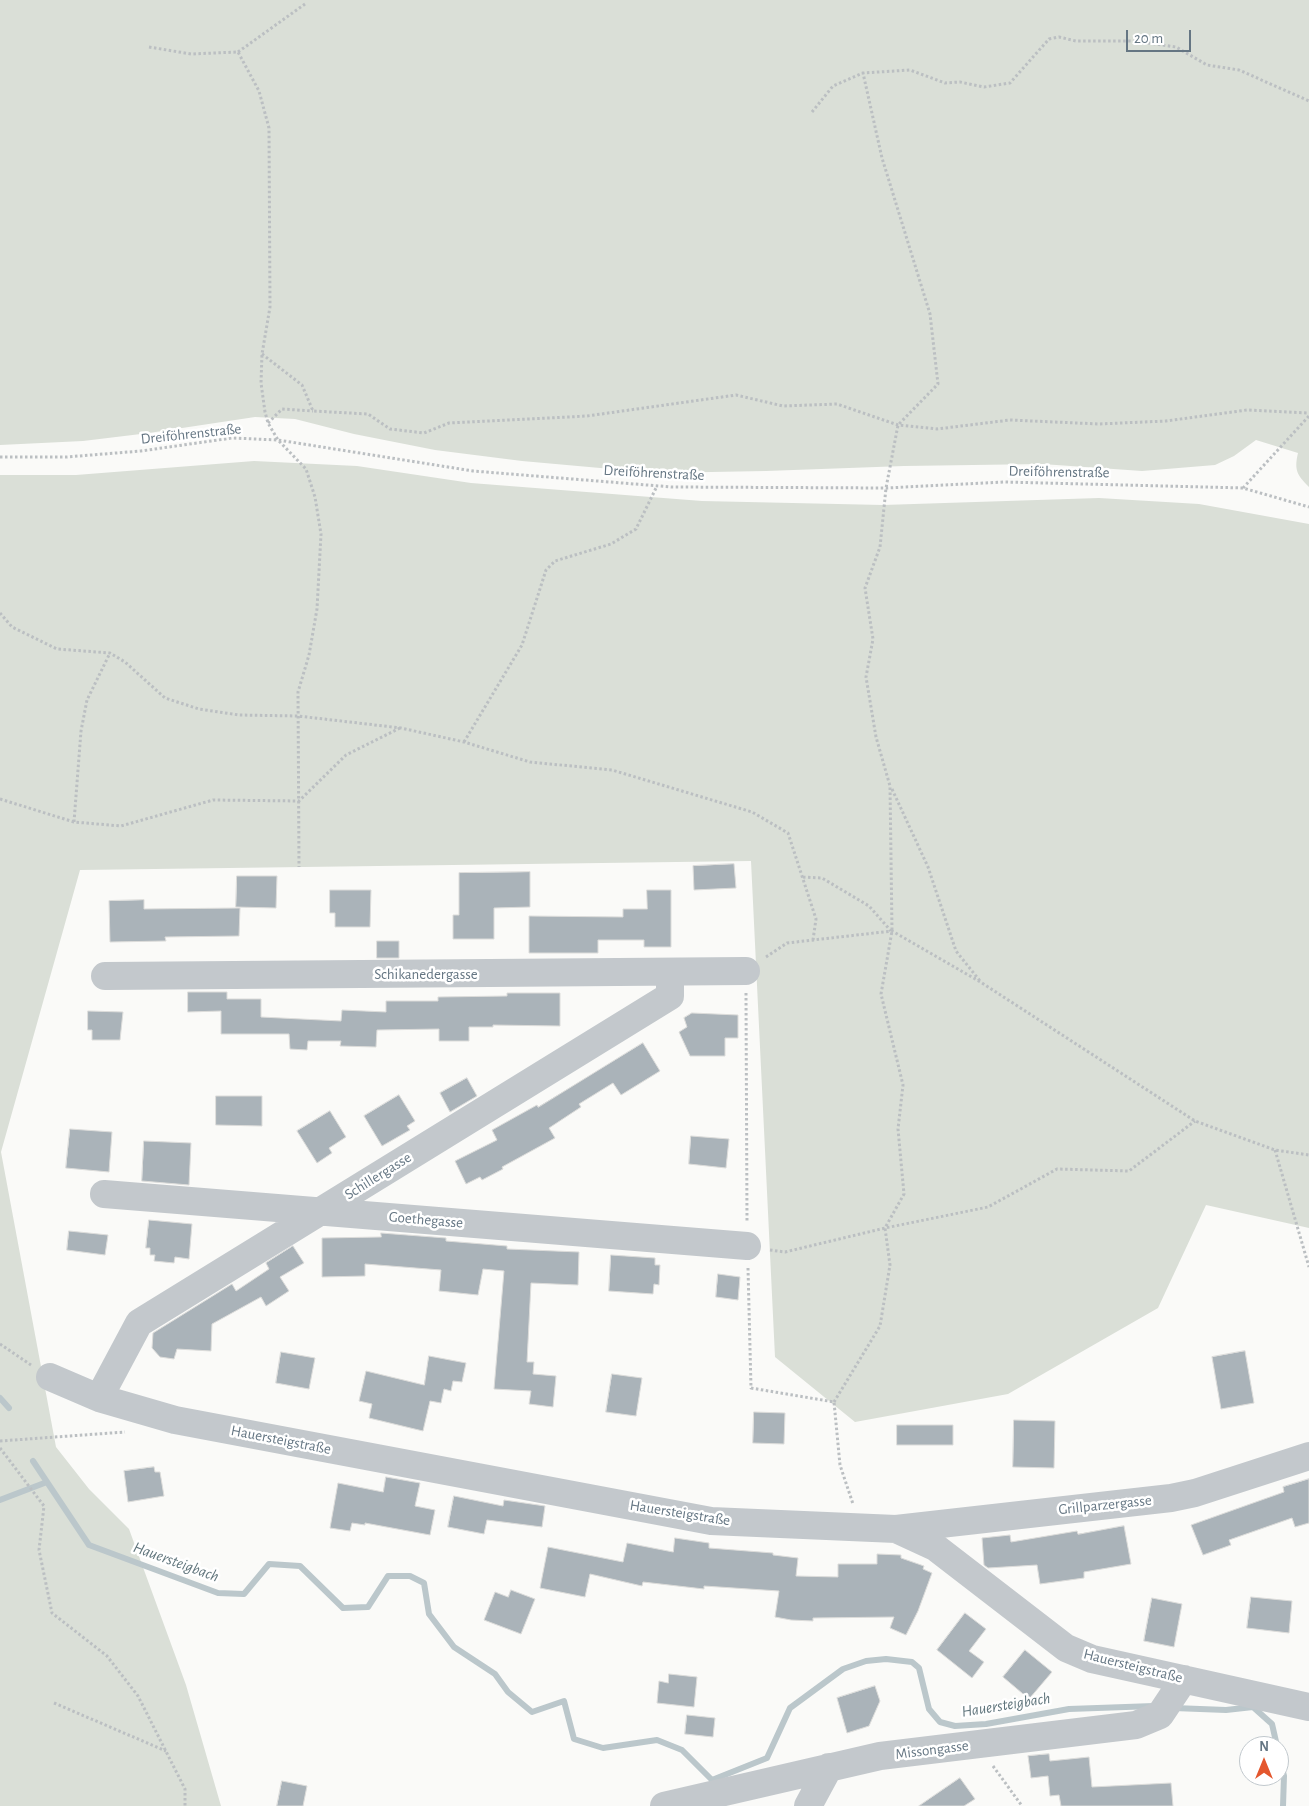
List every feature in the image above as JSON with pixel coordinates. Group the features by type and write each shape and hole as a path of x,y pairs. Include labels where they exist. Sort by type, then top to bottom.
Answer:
{"street":[{"name":"Schikanedergasse","path":"106,976 746,971"},
{"name":"Schillergasse","path":"99,1398 139,1324 670,996 670,972"},
{"name":"Goethegasse","path":"104,1194 747,1246"},
{"name":"Hauersteigstraße","path":"50,1377 99,1398 175,1420 711,1521 896,1529 935,1546 1066,1648 1175,1692 1309,1707"},
{"name":"Grillparzergasse","path":"896,1529 1171,1498 1195,1493 1309,1456"},
{"name":"Missongasse","path":"664,1806 880,1756 1136,1725 1160,1715 1175,1692"},
{"path":"808,1806 829,1767"}],"path":[{"path":"149,47 191,54 238,52 305,4"},
{"path":"812,112 833,86 863,73 910,70 945,83 960,82 984,87 1010,83 1049,39 1060,37 1076,41 1135,41 1176,47 1207,65 1239,70 1309,101"},
{"path":"238,52 259,91 269,128 270,307 262,354 265,412 268,423 278,440 306,468 315,497 321,534 317,608 309,655 298,692 298,867"},
{"path":"863,73 882,158 930,314 938,384 898,425 886,488 880,547 865,588 873,639 866,677 876,737 890,786 928,867 956,951 982,983"},
{"path":"262,354 302,385 313,411"},
{"path":"268,423 282,409 368,414 390,429 424,434 449,423 587,416 736,395 783,406 836,404 898,425 937,429 1010,420 1099,424 1166,421 1247,410 1309,414"},
{"path":"1243,488 1309,414"},
{"name":"Dreiföhrenstraße","path":"0,458 66,458 141,451 232,438 278,440 473,471 657,486 886,488 1004,482 1243,488 1309,507"},
{"path":"464,742 522,645 546,570 556,561 611,544 636,529 657,486"},
{"path":"0,613 12,628 57,649 110,652 125,662 165,698 199,709 239,715 298,716 401,728 464,742 530,762 612,770 752,812 788,833 816,919 813,940"},
{"path":"74,822 81,731 87,700 110,652"},
{"path":"0,800 74,822 120,826 213,800 299,801 346,755 401,728"},
{"path":"860,1526 840,1465 834,1402 880,1326 890,1266 885,1228 904,1194 898,1129 903,1085 881,994 892,931 890,786"},
{"path":"803,877 822,878 869,906 892,931 982,983 1195,1121 1275,1150 1309,1155"},
{"path":"834,1402 751,1388 747,1246 746,971 786,943 892,931"},
{"path":"747,1246 785,1252 885,1228 988,1207 1057,1169 1129,1171 1195,1121"},
{"path":"1275,1150 1309,1268"},
{"path":"0,1344 50,1377"},
{"path":"0,1441 132,1432"},
{"path":"0,1448 44,1506 39,1550 52,1613 107,1656 138,1696 185,1789 184,1806"},
{"path":"54,1703 166,1752"},
{"path":"978,1744 1022,1806"}],"shaded area":[{"path":"0,0 1309,0 1309,487 1298,472 1296,464 1298,453 1256,440 1234,456 1215,465 1142,471 1042,464 656,473 522,461 435,450 354,434 295,419 255,417 83,441 0,445"},
{"path":"254,461 357,466 471,483 702,501 883,505 1099,498 1199,504 1309,524 1309,1228 1206,1205 1158,1308 1008,1394 855,1422 775,1357 751,861 80,870 1,1152 56,1447 89,1489 129,1529 186,1685 221,1806 0,1806 0,475 76,475"}],"building":[{"path":"734,864 736,888 694,890 693,866"},
{"path":"530,872 530,907 494,908 494,939 453,939 453,915 459,915 459,873"},
{"path":"237,876 277,876 276,908 236,907"},
{"path":"330,890 371,890 370,927 335,927 335,913 330,913"},
{"path":"647,890 671,890 671,947 644,947 644,940 598,940 598,953 529,953 529,916 623,917 623,909 647,909"},
{"path":"144,900 144,909 240,908 239,936 165,937 166,941 110,942 109,901"},
{"path":"377,941 399,941 399,958 377,958"},
{"path":"188,992 227,992 227,999 261,999 261,1017 341,1021 342,1010 386,1012 386,1001 438,1001 438,997 507,996 507,993 560,993 560,1026 493,1025 493,1027 469,1027 469,1041 439,1041 439,1029 377,1030 376,1047 340,1046 341,1041 308,1041 307,1050 290,1049 289,1034 221,1034 221,1011 188,1012"},
{"path":"88,1011 123,1012 120,1040 92,1040 92,1030 88,1030"},
{"path":"692,1013 738,1015 738,1038 725,1038 725,1056 690,1056 679,1032 687,1027 684,1018"},
{"path":"643,1043 660,1071 621,1095 613,1083 579,1104 581,1107 549,1128 555,1138 482,1180 480,1177 466,1184 455,1161 497,1140 492,1130 537,1105 538,1107"},
{"path":"467,1078 477,1096 450,1112 440,1093"},
{"path":"399,1095 415,1121 407,1126 410,1130 382,1146 364,1116"},
{"path":"216,1096 262,1096 262,1126 216,1125"},
{"path":"330,1111 346,1137 329,1148 332,1153 317,1163 297,1131"},
{"path":"70,1129 112,1132 109,1172 66,1168"},
{"path":"691,1136 729,1139 726,1168 689,1164"},
{"path":"144,1141 191,1143 189,1185 142,1181"},
{"path":"149,1220 192,1224 189,1259 175,1257 174,1263 154,1261 155,1255 150,1255 150,1248 146,1248"},
{"path":"69,1231 108,1235 105,1255 67,1250"},
{"path":"381,1233 446,1238 446,1241 507,1246 507,1249 579,1252 578,1285 531,1283 527,1362 534,1362 533,1374 556,1376 553,1407 529,1404 531,1391 494,1389 504,1271 483,1269 478,1295 439,1291 441,1270 365,1264 365,1276 322,1277 322,1238 381,1237"},
{"path":"293,1246 304,1263 280,1277 289,1291 266,1306 261,1297 212,1324 211,1351 177,1349 174,1359 160,1357 152,1348 153,1333 232,1284 236,1291 269,1269 266,1263"},
{"path":"611,1255 655,1258 655,1265 660,1265 659,1285 654,1284 653,1294 609,1291"},
{"path":"718,1274 740,1277 738,1300 716,1297"},
{"path":"1245,1351 1254,1403 1221,1409 1212,1357"},
{"path":"281,1352 315,1358 309,1389 276,1383"},
{"path":"429,1356 466,1363 462,1382 453,1381 451,1391 444,1389 441,1403 430,1401 423,1431 369,1418 372,1404 359,1401 366,1371 424,1385"},
{"path":"612,1374 642,1378 636,1416 606,1412"},
{"path":"754,1412 785,1413 784,1444 753,1443"},
{"path":"1014,1420 1055,1421 1054,1468 1013,1467"},
{"path":"897,1425 953,1425 953,1445 897,1445"},
{"path":"154,1467 155,1472 160,1472 164,1496 128,1502 124,1471"},
{"path":"386,1477 420,1483 415,1506 435,1510 430,1535 365,1523 365,1525 352,1523 350,1531 330,1528 338,1483 383,1492"},
{"path":"1309,1479 1309,1523 1295,1527 1292,1518 1229,1540 1231,1545 1203,1555 1191,1525 1284,1492 1283,1487"},
{"path":"454,1496 503,1506 504,1500 545,1506 542,1527 487,1520 484,1534 448,1527"},
{"path":"1124,1526 1131,1564 1084,1572 1084,1578 1040,1584 1037,1565 988,1568 984,1565 982,1538 1010,1535 1011,1542 1077,1531 1078,1534"},
{"path":"675,1538 709,1543 709,1548 773,1553 773,1555 798,1558 796,1576 838,1577 838,1564 877,1564 877,1554 901,1555 901,1558 924,1566 923,1569 932,1573 918,1611 906,1635 890,1628 894,1617 813,1618 813,1621 775,1617 779,1591 704,1586 704,1589 643,1582 642,1586 590,1574 585,1597 540,1588 548,1547 623,1562 627,1543 673,1552"},
{"path":"511,1590 535,1599 521,1634 484,1620 495,1592 508,1597"},
{"path":"1251,1597 1292,1601 1289,1633 1247,1628"},
{"path":"1152,1598 1182,1604 1174,1647 1144,1641"},
{"path":"965,1613 986,1629 969,1651 984,1662 972,1678 937,1650"},
{"path":"1025,1650 1052,1672 1029,1699 1003,1677"},
{"path":"669,1674 697,1677 694,1707 657,1703 659,1681 668,1683"},
{"path":"875,1686 880,1701 869,1726 847,1733 837,1698"},
{"path":"687,1715 715,1718 713,1737 685,1734"},
{"path":"1049,1754 1050,1761 1089,1757 1092,1787 1171,1783 1173,1806 1061,1806 1059,1795 1050,1796 1048,1776 1031,1778 1028,1756"},
{"path":"960,1778 975,1799 964,1806 919,1806"},
{"path":"282,1781 307,1786 303,1806 277,1806"}],"waterway":[{"name":"Hauersteigbach","path":"0,1398 9,1408"},
{"name":"Hauersteigbach","path":"33,1461 89,1545 218,1593 244,1594 269,1564 300,1566 343,1608 368,1607 388,1576 410,1576 424,1583 429,1614 454,1647 495,1674 508,1692 532,1712 564,1701 574,1739 603,1748 657,1740 682,1750 712,1780 767,1758 790,1708 843,1669 866,1661 886,1659 912,1662 919,1668 929,1709 940,1722 955,1726 986,1724 1069,1709 1154,1706"},
{"path":"0,1500 47,1482"},
{"name":"Hauersteigbach","path":"1174,1708 1226,1710 1253,1707 1272,1724 1275,1736"},
{"name":"Hauersteigbach","path":"1283,1806 1284,1786"}]}
